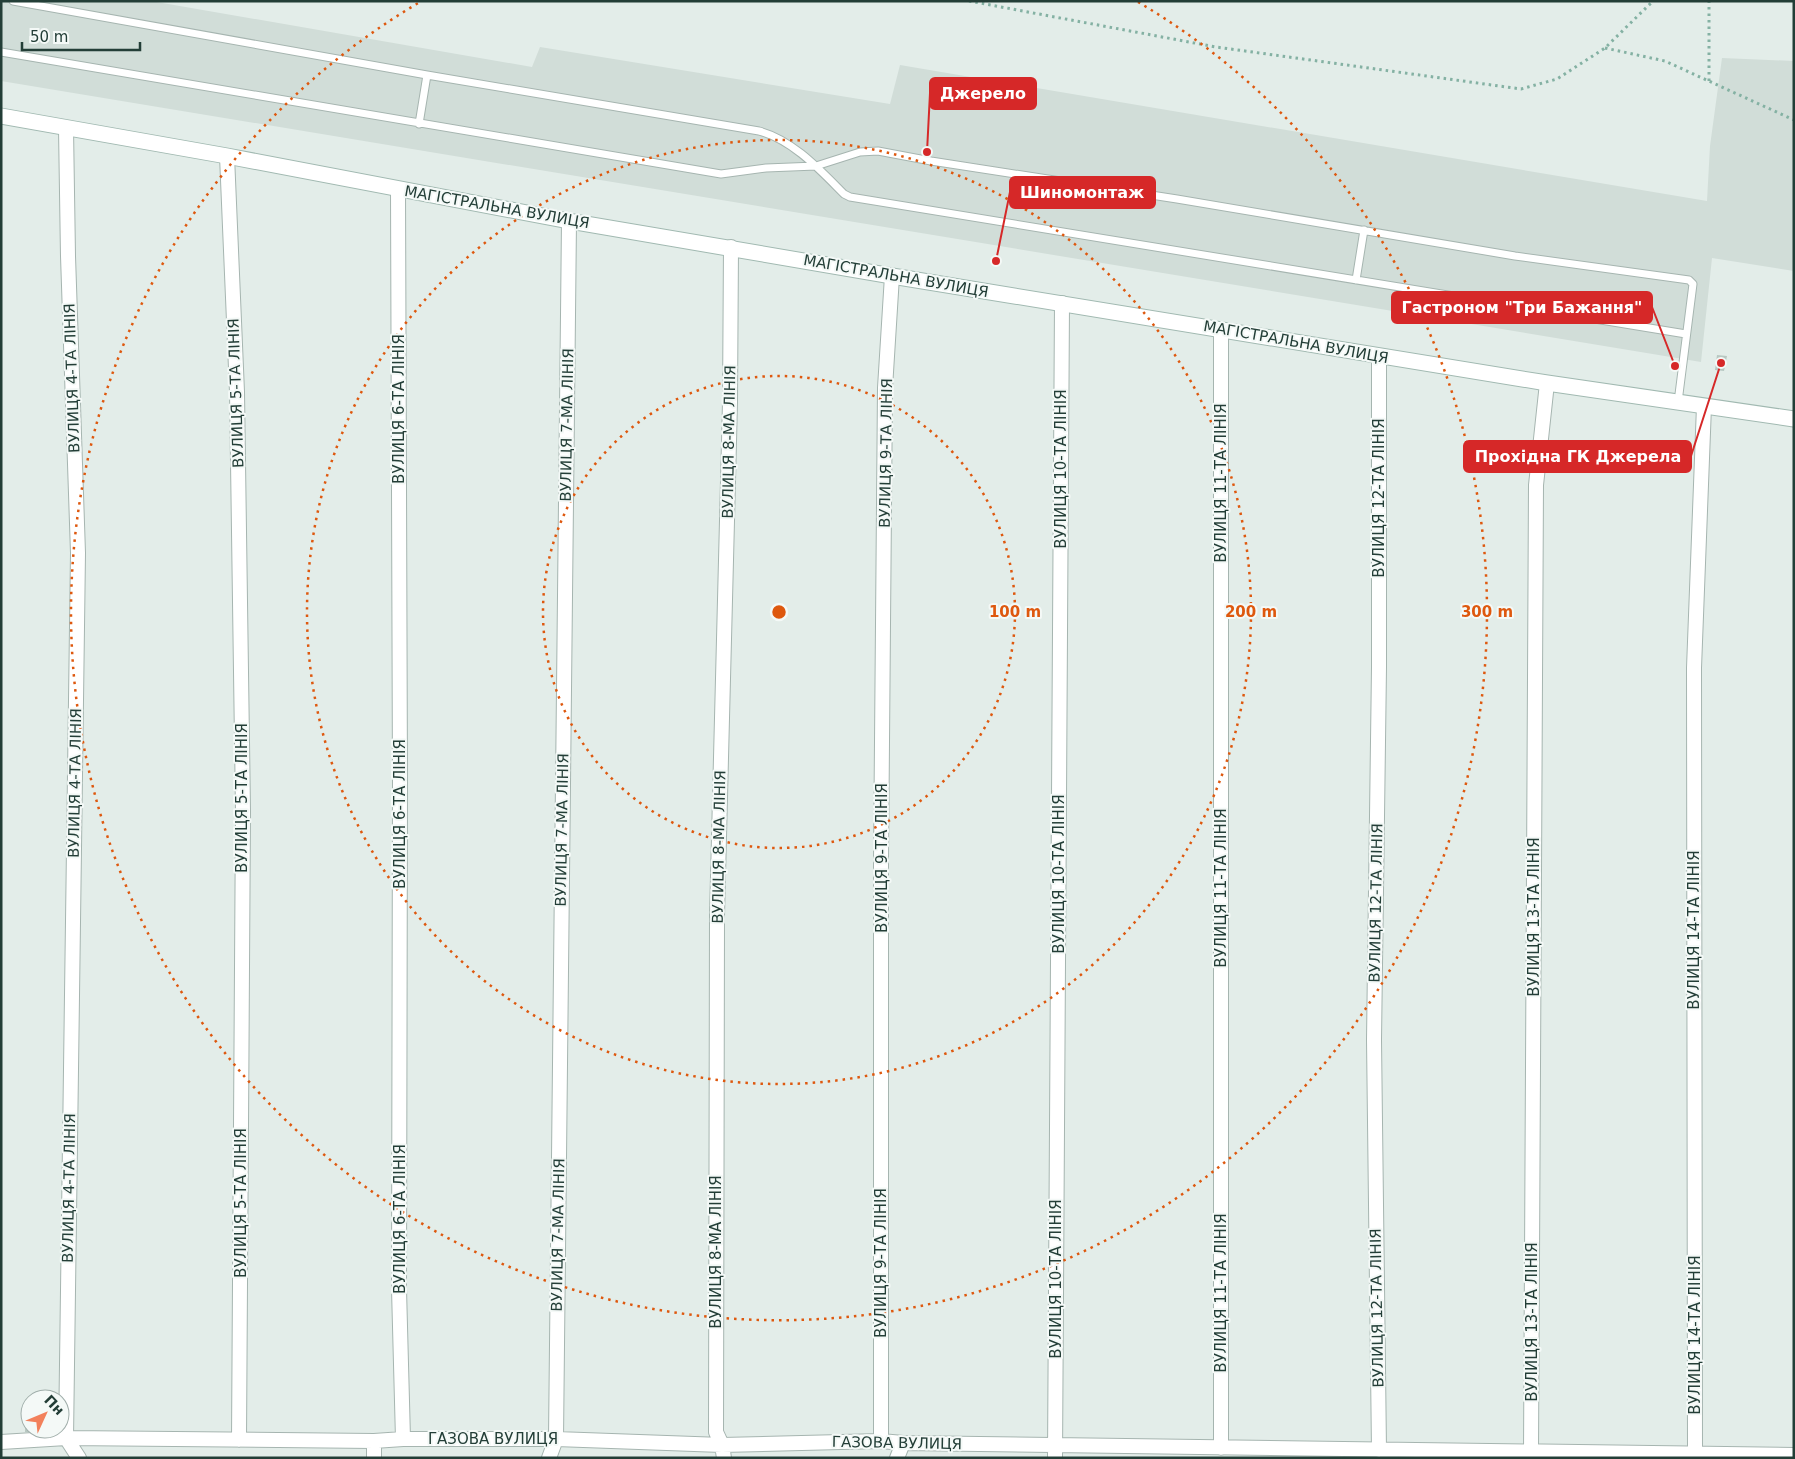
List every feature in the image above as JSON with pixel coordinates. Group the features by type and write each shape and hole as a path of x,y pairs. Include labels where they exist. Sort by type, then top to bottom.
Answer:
{"street":[{"name":"МАГІСТРАЛЬНА ВУЛИЦЯ","path":"1,116 228,156 569,220 892,276 1221,328 1547,383 1794,419"},
{"name":"ВУЛИЦЯ 4-ТА ЛІНІЯ","path":"66,128 68,266 78,553 67,1389"},
{"name":"ВУЛИЦЯ 5-ТА ЛІНІЯ","path":"228,156 237,392 243,811 239,1440"},
{"name":"ВУЛИЦЯ 6-ТА ЛІНІЯ","path":"398,189 400,1289 403,1439"},
{"name":"ВУЛИЦЯ 7-МА ЛІНІЯ","path":"549,1458 556,1439 569,220"},
{"name":"ВУЛИЦЯ 8-МА ЛІНІЯ","path":"723,1452 716,1432 717,916 730,402 731,248"},
{"name":"ВУЛИЦЯ 9-ТА ЛІНІЯ","path":"881,1441 881,860 885,398 892,276"},
{"name":"ВУЛИЦЯ 10-ТА ЛІНІЯ","path":"1055,1452 1062,303"},
{"name":"ВУЛИЦЯ 11-ТА ЛІНІЯ","path":"1221,328 1221,1448"},
{"name":"ВУЛИЦЯ 12-ТА ЛІНІЯ","path":"1379,356 1379,657 1374,1040 1379,1450"},
{"name":"ВУЛИЦЯ 13-ТА ЛІНІЯ","path":"1530,1452 1536,485 1547,383"},
{"name":"ВУЛИЦЯ 14-ТА ЛІНІЯ","path":"1695,1454 1694,668 1704,406"},
{"name":"ГАЗОВА ВУЛИЦЯ","path":"70,1438 374,1441 403,1439 556,1439 723,1452 881,1441 1055,1452 1221,1448 1263,1453 1379,1450 1626,1455 1794,1455"},
{"name":"ГАЗОВА ВУЛИЦЯ","path":"1,1442 50,1439"},
{"path":"67,1439 79,1458"},
{"path":"374,1441 374,1458"},
{"path":"897,1458 903,1443"}],"lane":[{"path":"13,1 427,75 759,131 777,137 816,166 844,194 850,196 1686,334"},
{"path":"1,52 721,174 766,168 816,166 860,152 878,151 1515,256 1689,280 1693,284 1678,402"},
{"path":"419,124 427,75"},
{"path":"1356,280 1364,230"}],"path":[{"path":"969,1 1216,47 1521,89 1557,79 1605,48 1653,1"},
{"path":"1709,1 1709,81"},
{"path":"1605,48 1665,61 1794,120"}],"shaded area":[{"path":"1,1 151,1 532,67 540,47 890,104 900,65 1707,201 1710,146 1722,58 1794,61 1794,271 1712,258 1701,362 1,81"}],"building":[{"path":"1717,355 1727,356 1724,371 1715,370"}],"place":[{"name":"Джерело","path":"927,152"},
{"name":"Шиномонтаж","path":"996,261"},
{"name":"Прохідна ГК Джерела","path":"1721,363"},
{"name":"Гастроном \"Три Бажання\"","path":"1675,366"}]}
